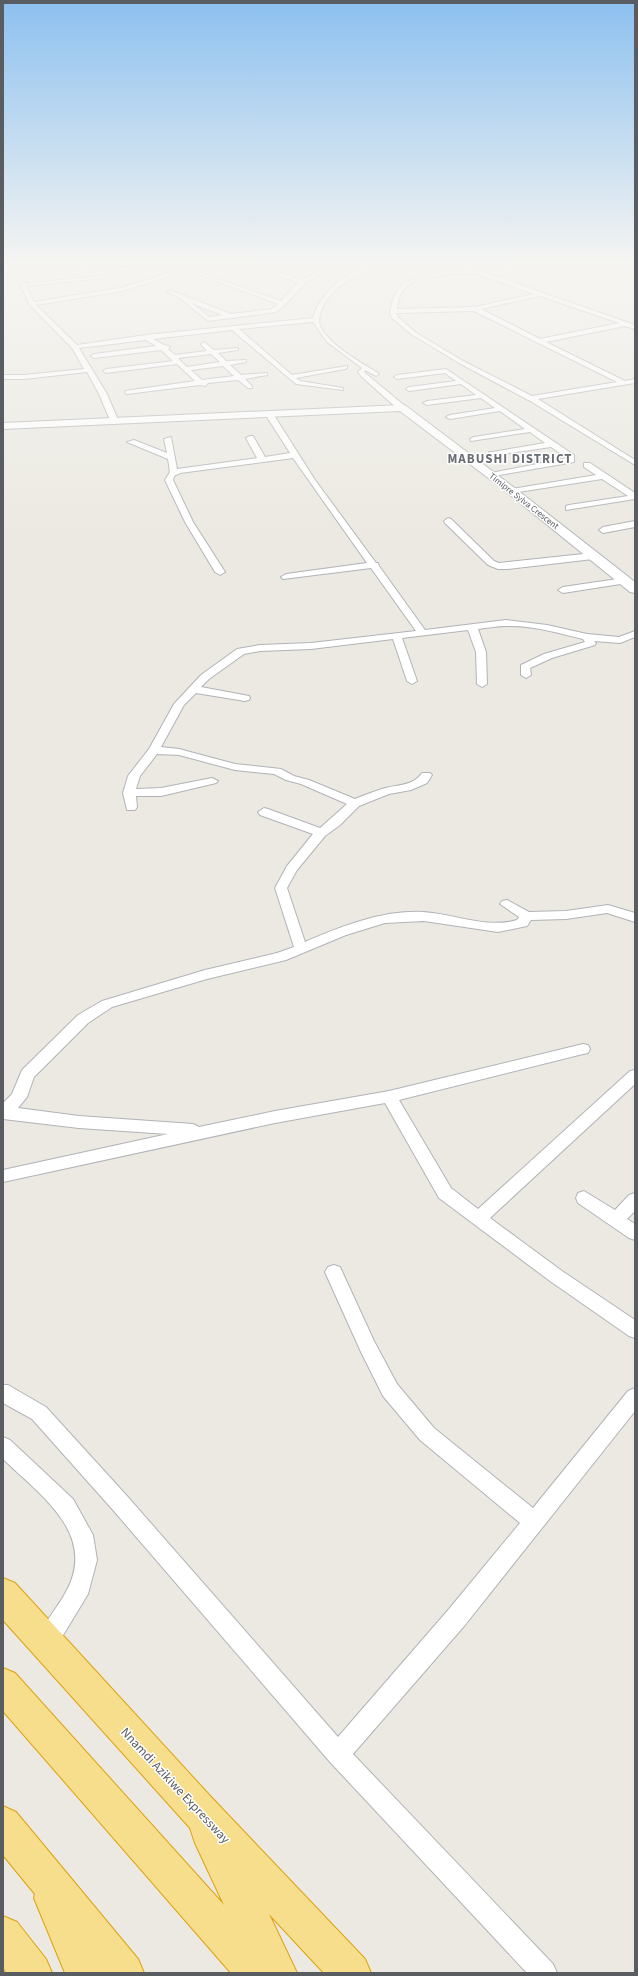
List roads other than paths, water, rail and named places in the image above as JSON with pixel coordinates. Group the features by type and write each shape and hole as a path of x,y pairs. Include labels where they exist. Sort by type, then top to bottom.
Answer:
{"highway":[{"name":"Nnamdi Azikiwe Expressway","path":"3,1595 199,1811 351,1973"},
{"path":"3,1685 258,1973"},
{"path":"199,1811 277,1973"},
{"path":"3,1825 124,1973"},
{"path":"44,1874 85,1973"},
{"path":"3,1936 32,1973"}],"street":[{"path":"79,353 104,394 114,420"},
{"path":"94,356 116,353"},
{"path":"172,353 204,384"},
{"path":"106,371 206,353"},
{"path":"213,353 250,387"},
{"path":"265,353 298,382 341,390"},
{"path":"346,353 376,374"},
{"path":"447,353 531,398 635,463"},
{"path":"564,353 623,382"},
{"path":"113,378 244,361"},
{"path":"461,362 394,374 442,371 462,382 571,458 571,460 491,475"},
{"path":"364,366 361,372 364,376 384,373"},
{"path":"291,377 345,367"},
{"path":"3,377 30,377 90,370"},
{"path":"127,392 204,384 239,377 265,374"},
{"name":"Timipre Sylva Crescent","path":"364,376 402,408 512,491 635,589"},
{"path":"531,398 635,381"},
{"path":"409,389 462,382"},
{"path":"427,403 482,396"},
{"path":"3,426 402,408"},
{"path":"450,417 501,409"},
{"path":"269,414 294,455 422,632"},
{"path":"474,439 531,430"},
{"path":"250,438 262,459"},
{"path":"168,439 174,472"},
{"path":"131,442 172,458"},
{"path":"492,454 552,444"},
{"path":"220,572 189,522 169,480 171,475 174,472 294,455"},
{"path":"570,508 635,497 587,465"},
{"path":"512,491 603,476"},
{"path":"448,521 491,563 498,566 593,556"},
{"path":"603,530 635,524"},
{"path":"286,577 375,566"},
{"path":"563,590 624,581"},
{"path":"131,807 129,793 131,780 154,750 179,704 205,677 241,651 260,648 311,646 506,623 524,624 587,637 620,640 635,634"},
{"path":"471,626 480,642 482,656 480,677 482,684"},
{"path":"397,636 399,647 412,681"},
{"path":"526,675 525,667 548,656 591,643 587,637"},
{"path":"193,689 245,698"},
{"path":"154,750 178,752 235,767 277,771 290,778 305,782 355,803"},
{"path":"301,949 281,888 290,869 321,833 336,822 355,803 387,791 407,788 423,781 426,775"},
{"path":"129,793 161,792 212,781"},
{"path":"264,812 321,833"},
{"path":"507,904 527,916 566,914 608,909 635,918"},
{"path":"5,1113 20,1097 28,1074 83,1019 107,1004 204,975 281,957 334,935 379,921 402,916 427,917 500,928 522,923 527,916"},
{"path":"3,1176 275,1117 389,1096 583,1049"},
{"path":"478,1218 633,1081"},
{"path":"389,1096 445,1193 556,1276 635,1330"},
{"path":"5,1113 79,1122 210,1131"},
{"path":"584,1198 635,1233"},
{"path":"616,1220 635,1200"},
{"path":"334,1272 367,1346 390,1390 427,1434 534,1522"},
{"path":"3,1394 8,1394 39,1413 120,1503 338,1754 544,1973"},
{"path":"338,1754 456,1617 635,1397"},
{"path":"3,1446 66,1506 83,1534 87,1560 77,1594 46,1643"}],"district":[{"name":"MABUSHI DISTRICT","path":"510,458"}]}
